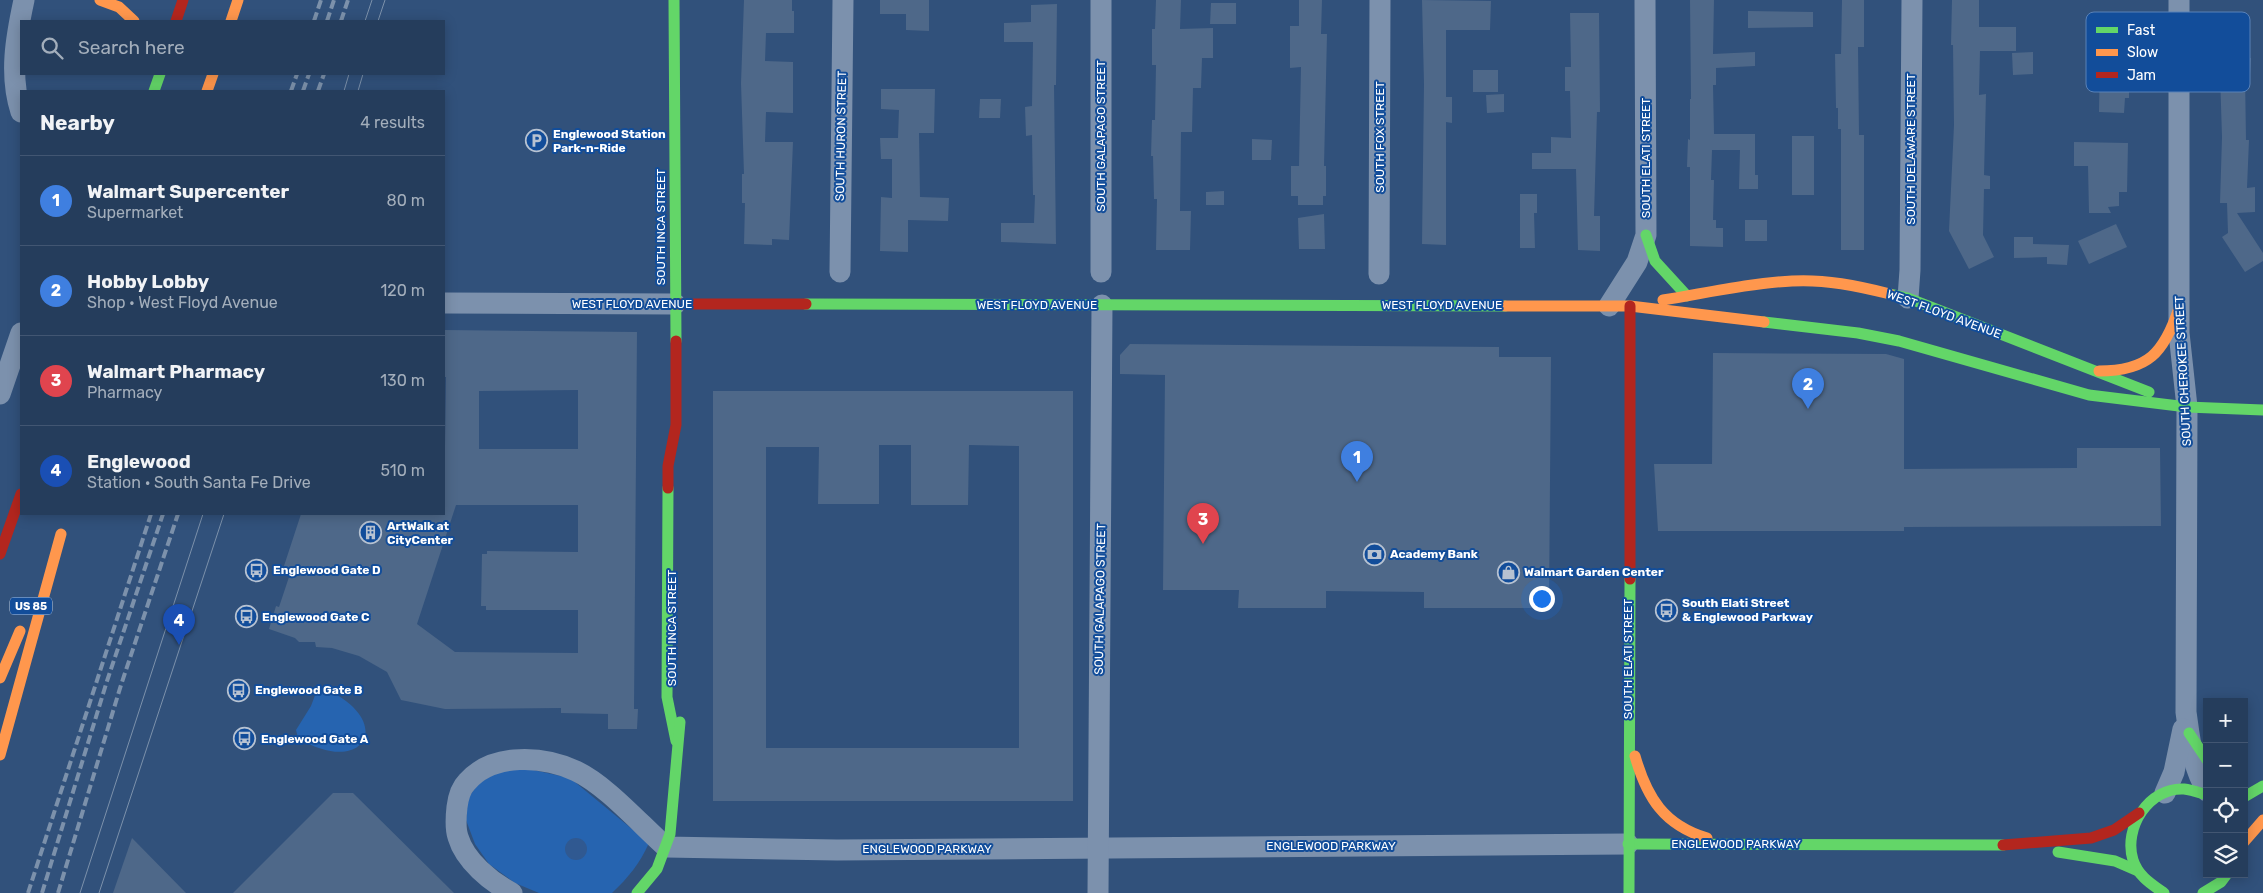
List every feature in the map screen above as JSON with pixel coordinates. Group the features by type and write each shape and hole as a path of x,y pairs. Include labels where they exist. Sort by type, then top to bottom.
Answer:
{"main road":[{"path":"100,0 119,7 133,20"},
{"path":"176,20 183,0"},
{"path":"231,20 238,0"},
{"name":"SOUTH INCA STREET","path":"637,893 656,870 666,847 672,825 676,797 676,741 667,697 668,466 676,425 674,0"},
{"path":"154,90 160,75"},
{"path":"207,90 213,75"},
{"path":"1646,235 1656,260 1687,296"},
{"name":"WEST FLOYD AVENUE","path":"1619,306 1777,282 1855,286 1908,298 2187,407"},
{"name":"WEST FLOYD AVENUE","path":"675,304 1619,306 1858,333 1908,344 2089,395 2187,407 2263,410"},
{"name":"SOUTH ELATI STREET","path":"1619,306 1628,730 1628,893"},
{"path":"2093,370 2114,372 2142,365 2156,355 2167,340 2179,308"},
{"name":"SOUTH INCA STREET","path":"676,425 682,451"},
{"path":"0,554 20,497"},
{"name":"US 85","path":"0,678 61,534 65,520"},
{"path":"0,754 61,534"},
{"name":"SOUTH INCA STREET","path":"676,741 682,714"},
{"path":"1628,730 1644,784 1663,814 1686,831 1734,844"},
{"path":"2189,733 2203,754"},
{"path":"2248,795 2263,786"},
{"path":"2165,793 2183,790 2203,795"},
{"name":"ENGLEWOOD PARKWAY","path":"1628,844 1997,845 2091,838 2114,830 2139,813 2150,801 2165,793"},
{"path":"2139,813 2132,829 2130,846 2142,881"},
{"path":"2248,837 2263,820"},
{"name":"ENGLEWOOD PARKWAY","path":"1997,845 2090,856 2115,861 2142,881 2164,893"},
{"path":"2203,893 2224,878"}],"street":[{"path":"21,20 24,0"},
{"name":"SOUTH HURON STREET","path":"840,272 843,0"},
{"name":"SOUTH GALAPAGO STREET","path":"1101,0 1101,272"},
{"name":"SOUTH FOX STREET","path":"1379,274 1380,0"},
{"name":"SOUTH ELATI STREET","path":"1619,306 1646,235 1645,0"},
{"name":"SOUTH DELAWARE STREET","path":"1908,298 1910,270 1912,0"},
{"path":"20,23 15,52 16,91 20,108"},
{"name":"SOUTH CHEROKEE STREET","path":"2179,92 2179,333 2187,407 2186,712 2197,775 2205,788"},
{"name":"WEST FLOYD AVENUE","path":"445,303 675,304"},
{"name":"SOUTH GALAPAGO STREET","path":"1098,893 1102,305"},
{"path":"0,394 20,336"},
{"name":"SOUTH CHEROKEE STREET","path":"2165,793 2180,750 2186,712"},
{"path":"512,893 487,876 469,858 458,837 456,817 458,799 466,783 481,769 504,761 525,760 552,763 578,772 608,795 666,847"},
{"name":"ENGLEWOOD PARKWAY","path":"666,847 837,850 1628,844"}],"shaded area":[{"path":"324,688 347,702 360,716 365,729 363,741 354,749 340,752 321,749 298,738 296,730 311,706 317,690"},
{"path":"524,768 570,778 649,843 633,870 612,893 539,893 515,883 489,864 475,844 466,820 468,798 479,783 500,771"},
{"path":"572,838 580,838 587,845 587,853 580,860 572,860 565,853 565,845"}],"building":[{"path":"744,0 792,0 792,11 794,11 794,33 766,33 765,61 793,62 793,113 766,112 765,142 793,142 789,240 772,239 772,245 744,244 745,203 742,203 742,174 744,174 741,83"},
{"path":"880,0 929,0 929,31 906,30 906,14 880,14"},
{"path":"1156,0 1181,0 1180,29 1213,28 1213,58 1202,58 1201,88 1193,88 1192,132 1181,132 1180,211 1191,211 1190,250 1156,250 1157,199 1154,199 1153,156 1151,156 1152,120 1155,120 1156,65 1152,65 1152,29 1155,29"},
{"path":"1299,0 1322,0 1321,34 1327,34 1324,166 1326,166 1326,196 1323,196 1323,205 1298,205 1298,196 1291,196 1291,166 1299,166 1301,67 1290,68 1290,26 1299,26"},
{"path":"1422,0 1491,1 1490,30 1446,30 1446,97 1452,97 1452,123 1446,122 1446,245 1422,244 1424,84"},
{"path":"1690,0 1714,0 1713,54 1755,52 1755,66 1716,68 1716,85 1713,85 1714,134 1755,134 1755,175 1758,175 1758,189 1739,189 1740,150 1712,150 1711,180 1714,180 1713,220 1716,220 1716,228 1723,228 1723,247 1690,246 1690,167 1687,167 1691,99"},
{"path":"1842,0 1864,0 1864,47 1858,47 1859,135 1864,135 1864,250 1841,250 1841,129 1838,129 1838,108 1836,108 1835,54 1841,54"},
{"path":"1952,0 1979,0 1979,27 2016,27 2016,51 1980,51 1979,95 1986,94 1984,175 1990,176 1990,189 1984,189 1983,235 1994,257 1969,269 1949,231 1954,125 1953,45 1951,45"},
{"path":"1211,3 1236,3 1236,24 1210,24"},
{"path":"1057,4 1056,85 1054,85 1056,244 1001,242 1001,223 1034,223 1035,195 1033,195 1032,135 1026,136 1025,107 1032,106 1033,42 1004,42 1004,23 1031,22 1031,5"},
{"path":"1748,11 1813,12 1813,27 1748,28"},
{"path":"1570,13 1599,13 1600,112 1597,112 1594,216 1600,216 1600,251 1578,250 1576,169 1532,169 1532,153 1551,153 1551,137 1571,138 1570,91 1565,91 1565,67 1571,67"},
{"path":"2033,52 2033,74 2013,75 2012,53"},
{"path":"1473,70 1498,70 1498,92 1473,92"},
{"path":"881,89 935,89 934,133 919,133 920,197 949,198 948,221 908,220 908,252 880,251 881,197 892,198 892,159 881,159 880,138 898,138 899,110 881,109"},
{"path":"2099,92 2129,92 2129,98 2125,98 2124,113 2099,112"},
{"path":"2221,92 2245,92 2246,140 2249,140 2247,188 2255,187 2255,212 2237,213 2263,253 2263,261 2245,272 2222,237 2228,233 2227,203 2220,203 2222,137"},
{"path":"1504,94 1504,112 1487,113 1486,95"},
{"path":"980,99 1001,99 1000,118 979,118"},
{"path":"1792,136 1814,136 1814,195 1792,195"},
{"path":"1252,139 1272,140 1271,160 1252,160"},
{"path":"2074,142 2128,143 2127,192 2119,192 2119,206 2108,207 2111,213 2089,213 2088,166 2074,166"},
{"path":"1224,191 1224,205 1206,205 1206,192"},
{"path":"1520,194 1537,194 1537,213 1534,213 1535,248 1520,248"},
{"path":"1324,214 1325,249 1299,249 1298,218"},
{"path":"1745,220 1767,220 1767,241 1745,241"},
{"path":"2116,224 2127,247 2089,264 2078,241"},
{"path":"2014,237 2033,237 2033,244 2069,245 2067,265 2047,264 2047,257 2014,258"},
{"name":"ArtWalk at CityCenter","path":"445,330 637,332 634,709 638,709 637,729 608,729 608,714 561,713 561,708 445,709 401,700 387,672 359,656 332,648 316,647 315,642 299,642 295,638 269,629 276,606 279,607 290,574 282,572 301,515 445,515","holes":["578,390 578,449 479,449 479,391","456,505 578,505 578,552 487,551 487,554 482,554 481,606 486,606 486,610 578,610 578,653 455,652 417,624"]},
{"path":"1130,344 1499,347 1499,357 1551,357 1549,608 1424,608 1424,592 1326,591 1326,608 1238,608 1239,590 1163,590 1165,375 1120,374 1120,355"},
{"path":"1713,353 1886,354 1904,359 1904,469 2077,468 2077,448 2160,448 2161,526 1904,527 1904,531 1658,531 1654,464 1712,464"},
{"path":"713,391 1073,391 1073,801 713,801","holes":["879,445 911,445 911,505 968,505 969,445 1019,446 1019,748 766,748 766,447 819,447 818,504 879,504"]},
{"path":"333,793 353,793 454,893 233,893"},
{"path":"132,838 186,893 113,893"}],"tram line":[{"path":"365,20 372,0"},
{"path":"378,20 385,0"},
{"path":"344,90 349,75"},
{"path":"358,90 363,75"},
{"path":"80,893 203,515"},
{"path":"99,893 224,515"}],"railway":[{"path":"314,20 321,0"},
{"path":"327,20 334,0"},
{"path":"341,20 348,0"},
{"path":"291,90 297,75"},
{"path":"303,90 309,75"},
{"path":"318,90 324,75"},
{"path":"28,893 151,515"},
{"path":"42,893 107,681 163,515"},
{"path":"58,893 121,685 178,515"}],"traffic: fast":[{"path":"674,0 676,341"},
{"path":"154,90 160,75"},
{"path":"1646,235 1655,261 1687,296"},
{"path":"1890,294 1908,298 2149,392"},
{"path":"806,304 1505,306"},
{"path":"1764,322 1858,333 1899,341 2089,395 2187,407 2263,410"},
{"path":"668,488 667,697 676,741"},
{"path":"1629,893 1630,579"},
{"path":"637,893 657,869 670,834 680,722"},
{"path":"2189,733 2203,754"},
{"path":"2248,795 2263,786"},
{"path":"2164,893 2146,879 2135,866 2131,848 2132,835 2136,823 2150,802 2171,790 2184,789 2203,794"},
{"path":"1628,844 2003,845"},
{"path":"2058,852 2115,861 2138,871"},
{"path":"2203,893 2221,882 2224,878"}],"traffic: slow":[{"path":"100,0 119,7 133,20"},
{"path":"231,20 238,0"},
{"path":"207,90 213,75"},
{"path":"1663,300 1760,284 1804,281 1841,284 1890,294"},
{"path":"1505,306 1630,306 1764,322"},
{"path":"2099,371 2130,367 2142,363 2152,356 2167,337 2179,308"},
{"path":"0,755 61,534"},
{"path":"0,678 20,631"},
{"path":"1635,756 1645,785 1659,808 1679,826 1707,838"},
{"path":"2248,837 2263,820"}],"traffic: jam":[{"path":"176,20 183,0"},
{"path":"675,304 806,304"},
{"path":"1630,306 1630,579"},
{"path":"668,488 668,466 676,425 676,341"},
{"path":"0,554 20,497"},
{"path":"2003,845 2091,838 2114,830 2139,813"}],"place":[{"name":"Englewood Station Park-n-Ride","path":"537,141"},
{"name":"Hobby Lobby","path":"1808,409"},
{"name":"Walmart Supercenter","path":"1357,482"},
{"name":"ArtWalk at CityCenter","path":"371,533"},
{"name":"Walmart Pharmacy","path":"1203,544"},
{"name":"Academy Bank","path":"1374,554"},
{"name":"Englewood Gate D","path":"257,570"},
{"name":"Walmart Garden Center","path":"1508,572"},
{"name":"South Elati Street & Englewood Parkway","path":"1666,610"},
{"name":"Englewood Gate C","path":"246,617"},
{"name":"Englewood","path":"179,645"},
{"name":"Englewood Gate B","path":"239,690"},
{"name":"Englewood Gate A","path":"245,739"}]}
